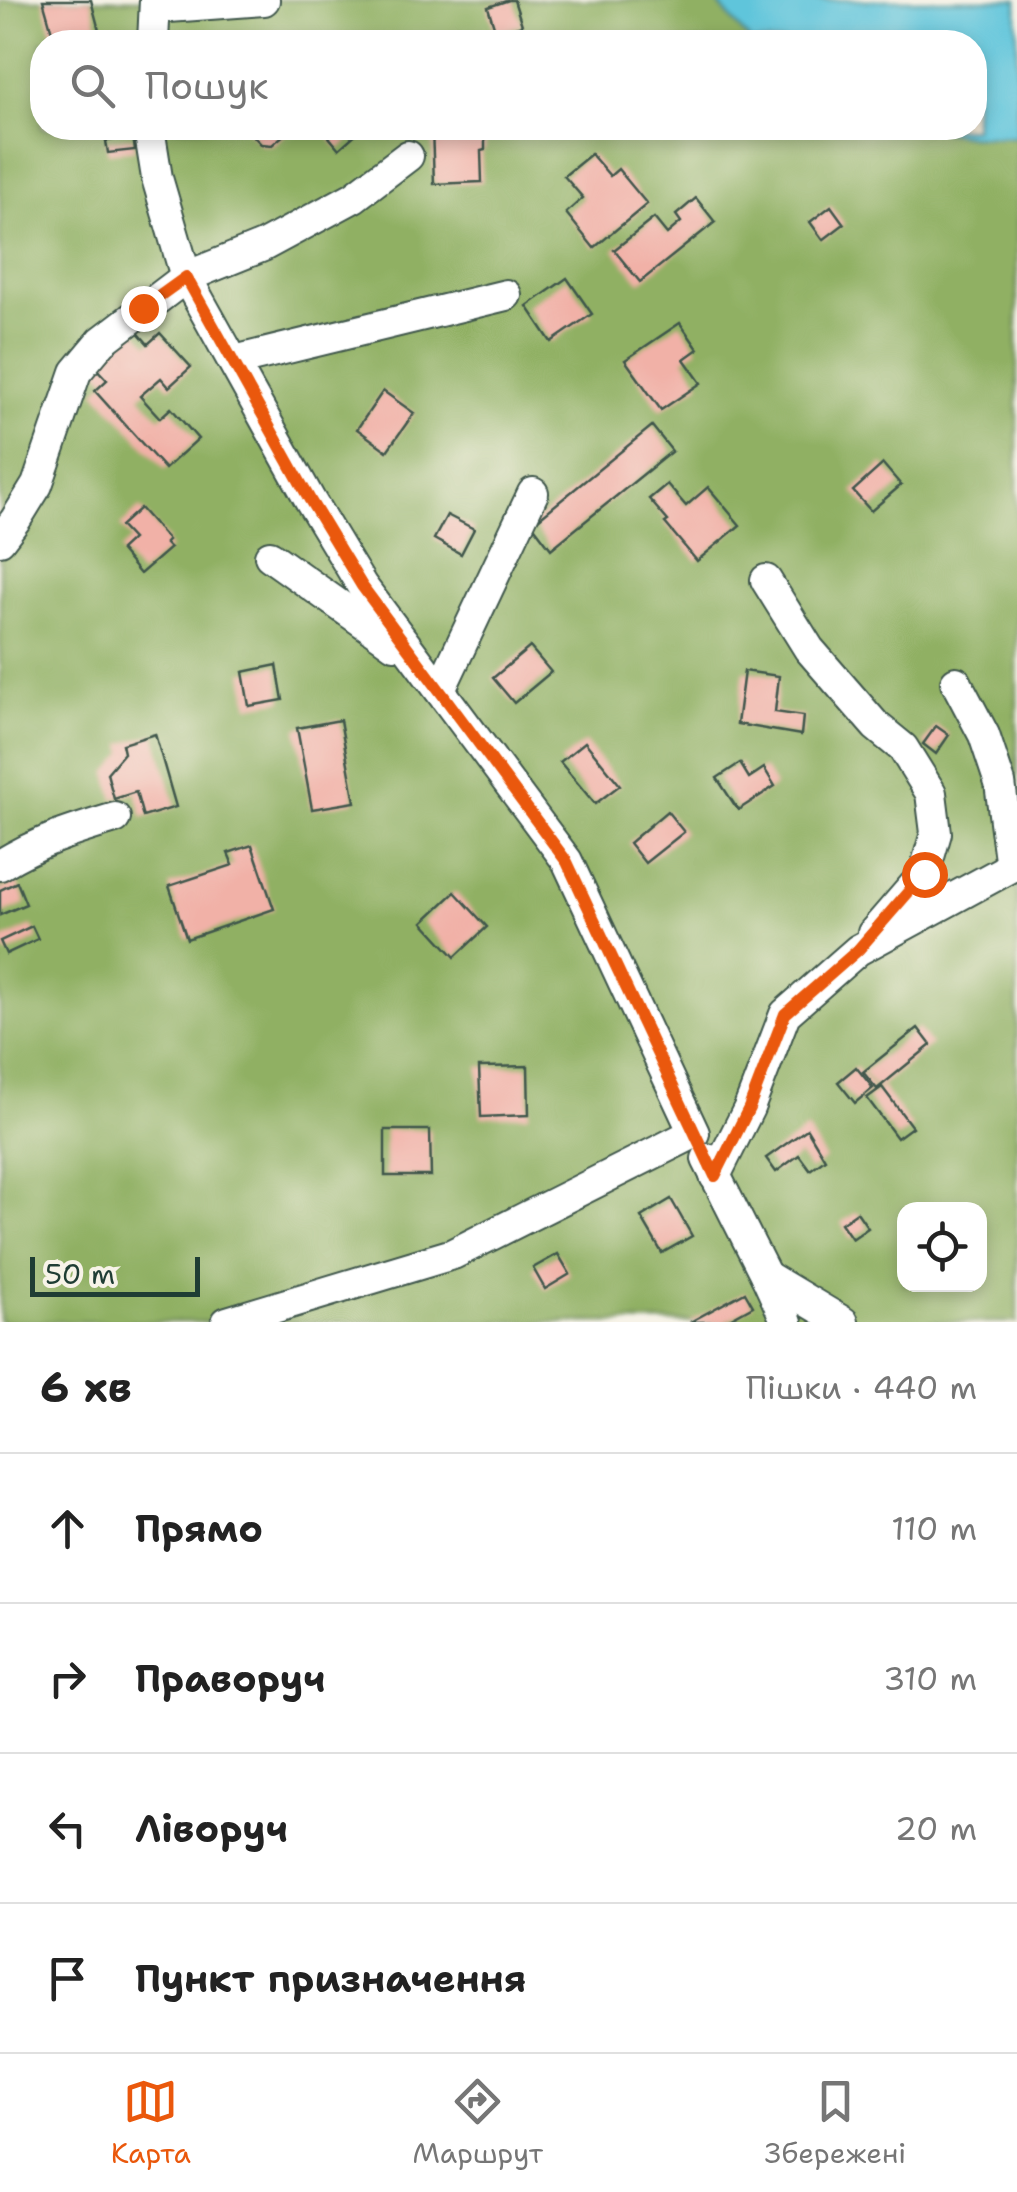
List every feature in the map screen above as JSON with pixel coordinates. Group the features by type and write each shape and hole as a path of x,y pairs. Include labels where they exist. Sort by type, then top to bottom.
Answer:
{"street":[{"path":"154,30 155,4 264,0"},
{"path":"151,140 157,178 186,277 362,586 567,862 787,1322"},
{"path":"0,540 37,484 76,372 102,341 186,277 263,246 354,197 408,156"},
{"path":"234,361 506,295"},
{"path":"440,690 533,493"},
{"path":"270,556 414,658"},
{"path":"715,1176 749,1108 785,1014 858,950 924,874 936,833 931,793 903,748 876,726 808,649 766,580"},
{"path":"858,950 1011,867 1000,782 984,735 956,682"},
{"path":"0,864 54,836 115,818"},
{"path":"227,1322 453,1254 694,1133"},
{"path":"766,1276 844,1322"}],"green space":[{"path":"0,0 715,0 741,30 30,30 30,140 1017,137 1017,1322 0,1322"}],"water":[{"path":"715,0 1017,0 1017,137 987,136 987,30 741,30"}],"building":[{"path":"43,0 91,0 99,30 52,30"},
{"path":"514,0 522,25 495,30 488,7"},
{"path":"133,140 135,150 108,153 106,141"},
{"path":"257,140 278,140 272,145"},
{"path":"332,140 349,140 339,149"},
{"path":"432,140 485,140 485,150 481,151 482,182 434,184"},
{"path":"591,154 610,176 618,169 647,204 594,248 566,213 583,198 564,176"},
{"path":"696,198 715,222 640,282 614,250 654,218 667,234 681,222 676,215"},
{"path":"831,206 844,224 823,240 810,222"},
{"path":"567,278 592,314 551,342 527,306"},
{"path":"680,323 698,349 684,359 701,383 661,410 625,360"},
{"path":"135,329 148,344 160,333 191,367 169,387 161,378 140,396 160,418 171,408 198,439 165,469 95,391 107,380 94,366"},
{"path":"383,391 414,413 387,451 357,429"},
{"path":"652,426 672,451 551,549 532,524"},
{"path":"883,464 901,485 871,511 853,491"},
{"path":"667,484 686,506 708,487 740,525 697,561 649,499"},
{"path":"140,508 168,540 165,543 170,548 140,574 120,550 132,539 120,526"},
{"path":"447,515 474,529 461,554 434,539"},
{"path":"530,647 551,672 514,703 493,678"},
{"path":"277,665 283,700 249,706 243,672"},
{"path":"744,671 779,676 775,712 803,716 801,735 737,724"},
{"path":"340,720 355,802 312,809 297,728"},
{"path":"936,726 949,735 936,754 923,744"},
{"path":"155,734 176,807 143,817 136,792 114,799 107,773 124,753 122,744"},
{"path":"585,742 620,785 595,804 560,762"},
{"path":"740,763 749,778 764,768 775,786 738,810 717,778"},
{"path":"667,811 684,832 645,863 629,843"},
{"path":"252,845 274,909 187,939 169,886 233,865 228,853"},
{"path":"17,882 26,904 0,915 0,890"},
{"path":"455,892 487,927 455,957 423,922"},
{"path":"32,926 38,939 6,954 0,941"},
{"path":"918,1028 931,1045 877,1089 863,1072"},
{"path":"528,1066 529,1115 481,1117 479,1067"},
{"path":"856,1067 873,1088 855,1103 838,1082"},
{"path":"882,1087 912,1127 897,1138 867,1098"},
{"path":"807,1129 825,1159 810,1170 799,1155 776,1172 766,1158"},
{"path":"385,1130 430,1130 431,1176 385,1176"},
{"path":"671,1199 692,1236 662,1253 641,1217"},
{"path":"857,1212 868,1228 852,1239 841,1223"},
{"path":"558,1254 570,1274 545,1289 533,1268"},
{"path":"745,1292 753,1306 724,1322 690,1322"}],"route":[{"path":"143,308 186,277 362,586 567,862 715,1176 749,1108 785,1014 858,950 924,874"}]}
